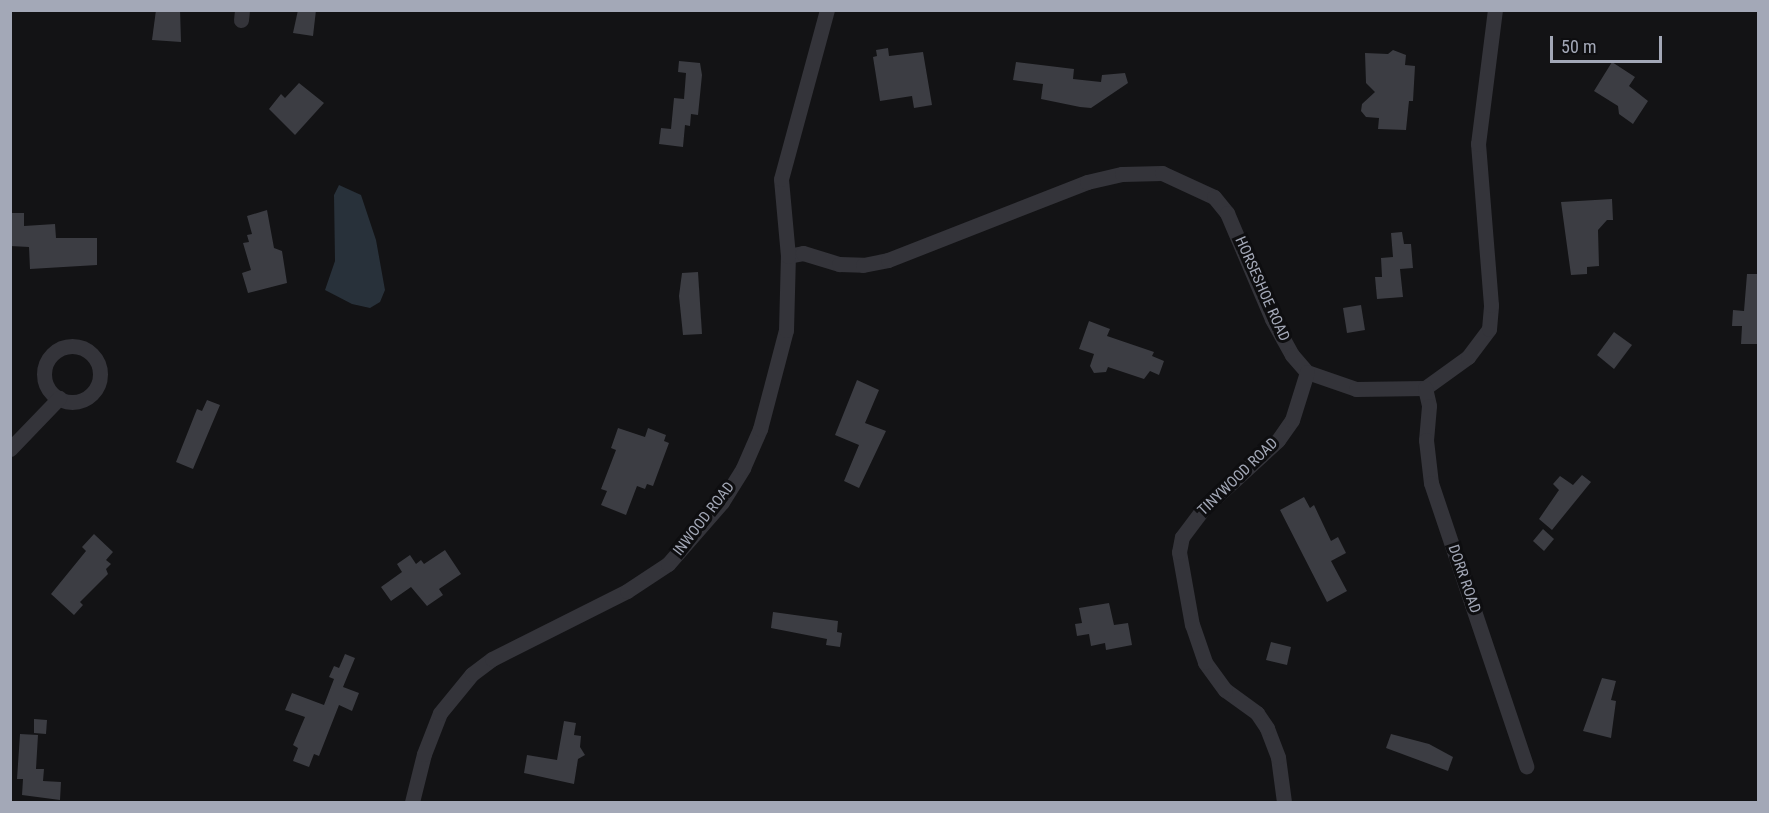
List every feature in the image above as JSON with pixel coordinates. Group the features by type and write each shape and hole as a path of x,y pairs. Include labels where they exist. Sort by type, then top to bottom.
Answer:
{"street":[{"name":"INWOOD ROAD","path":"412,802 424,754 440,713 472,674 492,659 654,574 684,548 722,502 760,429 775,380 786,330 788,256 782,179 827,10"},
{"path":"1307,372 1356,388 1425,388 1468,357 1489,330 1491,305 1478,144 1495,10"},
{"name":"HORSESHOE ROAD","path":"788,256 803,253 839,264 863,265 888,260 1087,182 1122,174 1162,173 1214,197 1227,213 1272,319 1292,355 1307,372"},
{"name":"TINYWOOD ROAD","path":"1284,802 1278,757 1267,728 1257,713 1225,690 1205,662 1192,625 1179,552 1182,537 1202,510 1278,440 1292,420 1307,372"},
{"name":"DORR ROAD","path":"1425,388 1429,406 1427,462 1434,492 1526,766"},
{"path":"10,448 59,398"}],"shaded area":[{"path":"339,185 361,195 376,240 385,290 380,302 370,308 352,304 325,290 335,261 334,195"}],"building":[{"path":"156,10 180,10 181,42 152,40"},
{"path":"298,10 316,10 313,36 293,33"},
{"path":"888,48 889,56 923,52 932,105 914,108 912,96 880,101 873,57 877,56 876,50"},
{"path":"1393,50 1406,55 1405,65 1415,66 1413,101 1409,101 1406,130 1378,129 1379,118 1366,117 1361,111 1362,104 1375,92 1366,83 1365,53 1388,54"},
{"path":"679,61 700,63 702,75 698,115 691,114 690,126 685,125 683,147 659,144 661,128 671,129 674,98 684,99 686,73 678,72"},
{"path":"1016,62 1074,69 1073,79 1101,82 1102,75 1125,73 1128,83 1091,108 1080,107 1041,99 1043,84 1013,80"},
{"path":"1612,62 1635,77 1629,86 1648,101 1633,124 1619,114 1618,106 1594,91"},
{"path":"299,83 324,103 295,135 269,109 281,94 285,98"},
{"path":"1612,199 1613,220 1607,220 1598,230 1599,266 1587,267 1587,274 1571,275 1561,202"},
{"path":"267,210 274,248 282,251 287,283 248,293 242,273 251,270 243,243 249,242 247,235 252,234 247,216"},
{"path":"10,213 24,213 24,226 55,224 56,238 97,238 97,265 30,269 29,247 10,246"},
{"path":"1402,232 1404,244 1411,244 1413,268 1400,269 1403,297 1377,299 1375,277 1382,277 1381,258 1393,257 1391,233"},
{"path":"698,272 702,334 683,335 679,296 682,273"},
{"path":"1747,274 1758,274 1758,344 1741,344 1742,326 1732,326 1733,310 1744,311"},
{"path":"1361,305 1365,330 1347,333 1343,308"},
{"path":"1089,321 1110,329 1107,336 1154,352 1152,356 1164,361 1159,375 1150,371 1144,379 1108,367 1106,372 1094,373 1090,366 1094,354 1079,349"},
{"path":"1614,332 1632,345 1614,369 1597,355"},
{"path":"857,380 879,390 865,423 886,431 859,488 844,481 859,445 835,435"},
{"path":"207,400 220,405 193,469 176,462 197,409 202,411"},
{"path":"618,428 645,437 648,428 666,435 664,441 669,443 653,486 647,484 645,489 637,486 626,515 601,505 607,491 601,489 616,450 611,448"},
{"path":"1582,475 1591,482 1552,530 1539,519 1559,490 1553,484 1560,476 1573,485"},
{"path":"1304,497 1310,508 1314,505 1331,541 1338,537 1346,553 1331,561 1347,591 1327,602 1280,510"},
{"path":"1543,529 1554,539 1544,551 1533,541"},
{"path":"94,534 113,552 106,560 111,564 106,569 108,574 80,602 83,605 74,615 51,594 86,551 82,547"},
{"path":"445,550 461,574 439,589 443,595 427,606 411,587 391,601 381,587 402,572 397,564 410,555 416,564 421,560 424,564"},
{"path":"1109,603 1114,625 1128,623 1132,645 1106,650 1105,643 1091,646 1089,634 1077,636 1075,624 1082,623 1079,608"},
{"path":"773,612 838,621 837,632 842,633 840,647 826,645 827,639 771,628"},
{"path":"1271,642 1291,647 1287,665 1266,660"},
{"path":"345,654 355,658 343,687 359,693 352,711 339,705 319,756 314,754 309,767 293,761 298,748 293,745 305,717 285,710 292,693 324,705 334,679 329,677 334,666 339,668"},
{"path":"1602,678 1616,681 1611,700 1616,701 1611,738 1583,731"},
{"path":"34,719 47,720 46,734 34,733"},
{"path":"564,721 576,723 574,735 581,736 580,747 585,755 578,759 574,784 524,773 527,755 557,760"},
{"path":"20,734 38,735 36,769 44,769 43,781 61,782 60,800 22,795 23,779 17,779"},
{"path":"1391,734 1429,744 1453,757 1448,771 1386,748"}]}
